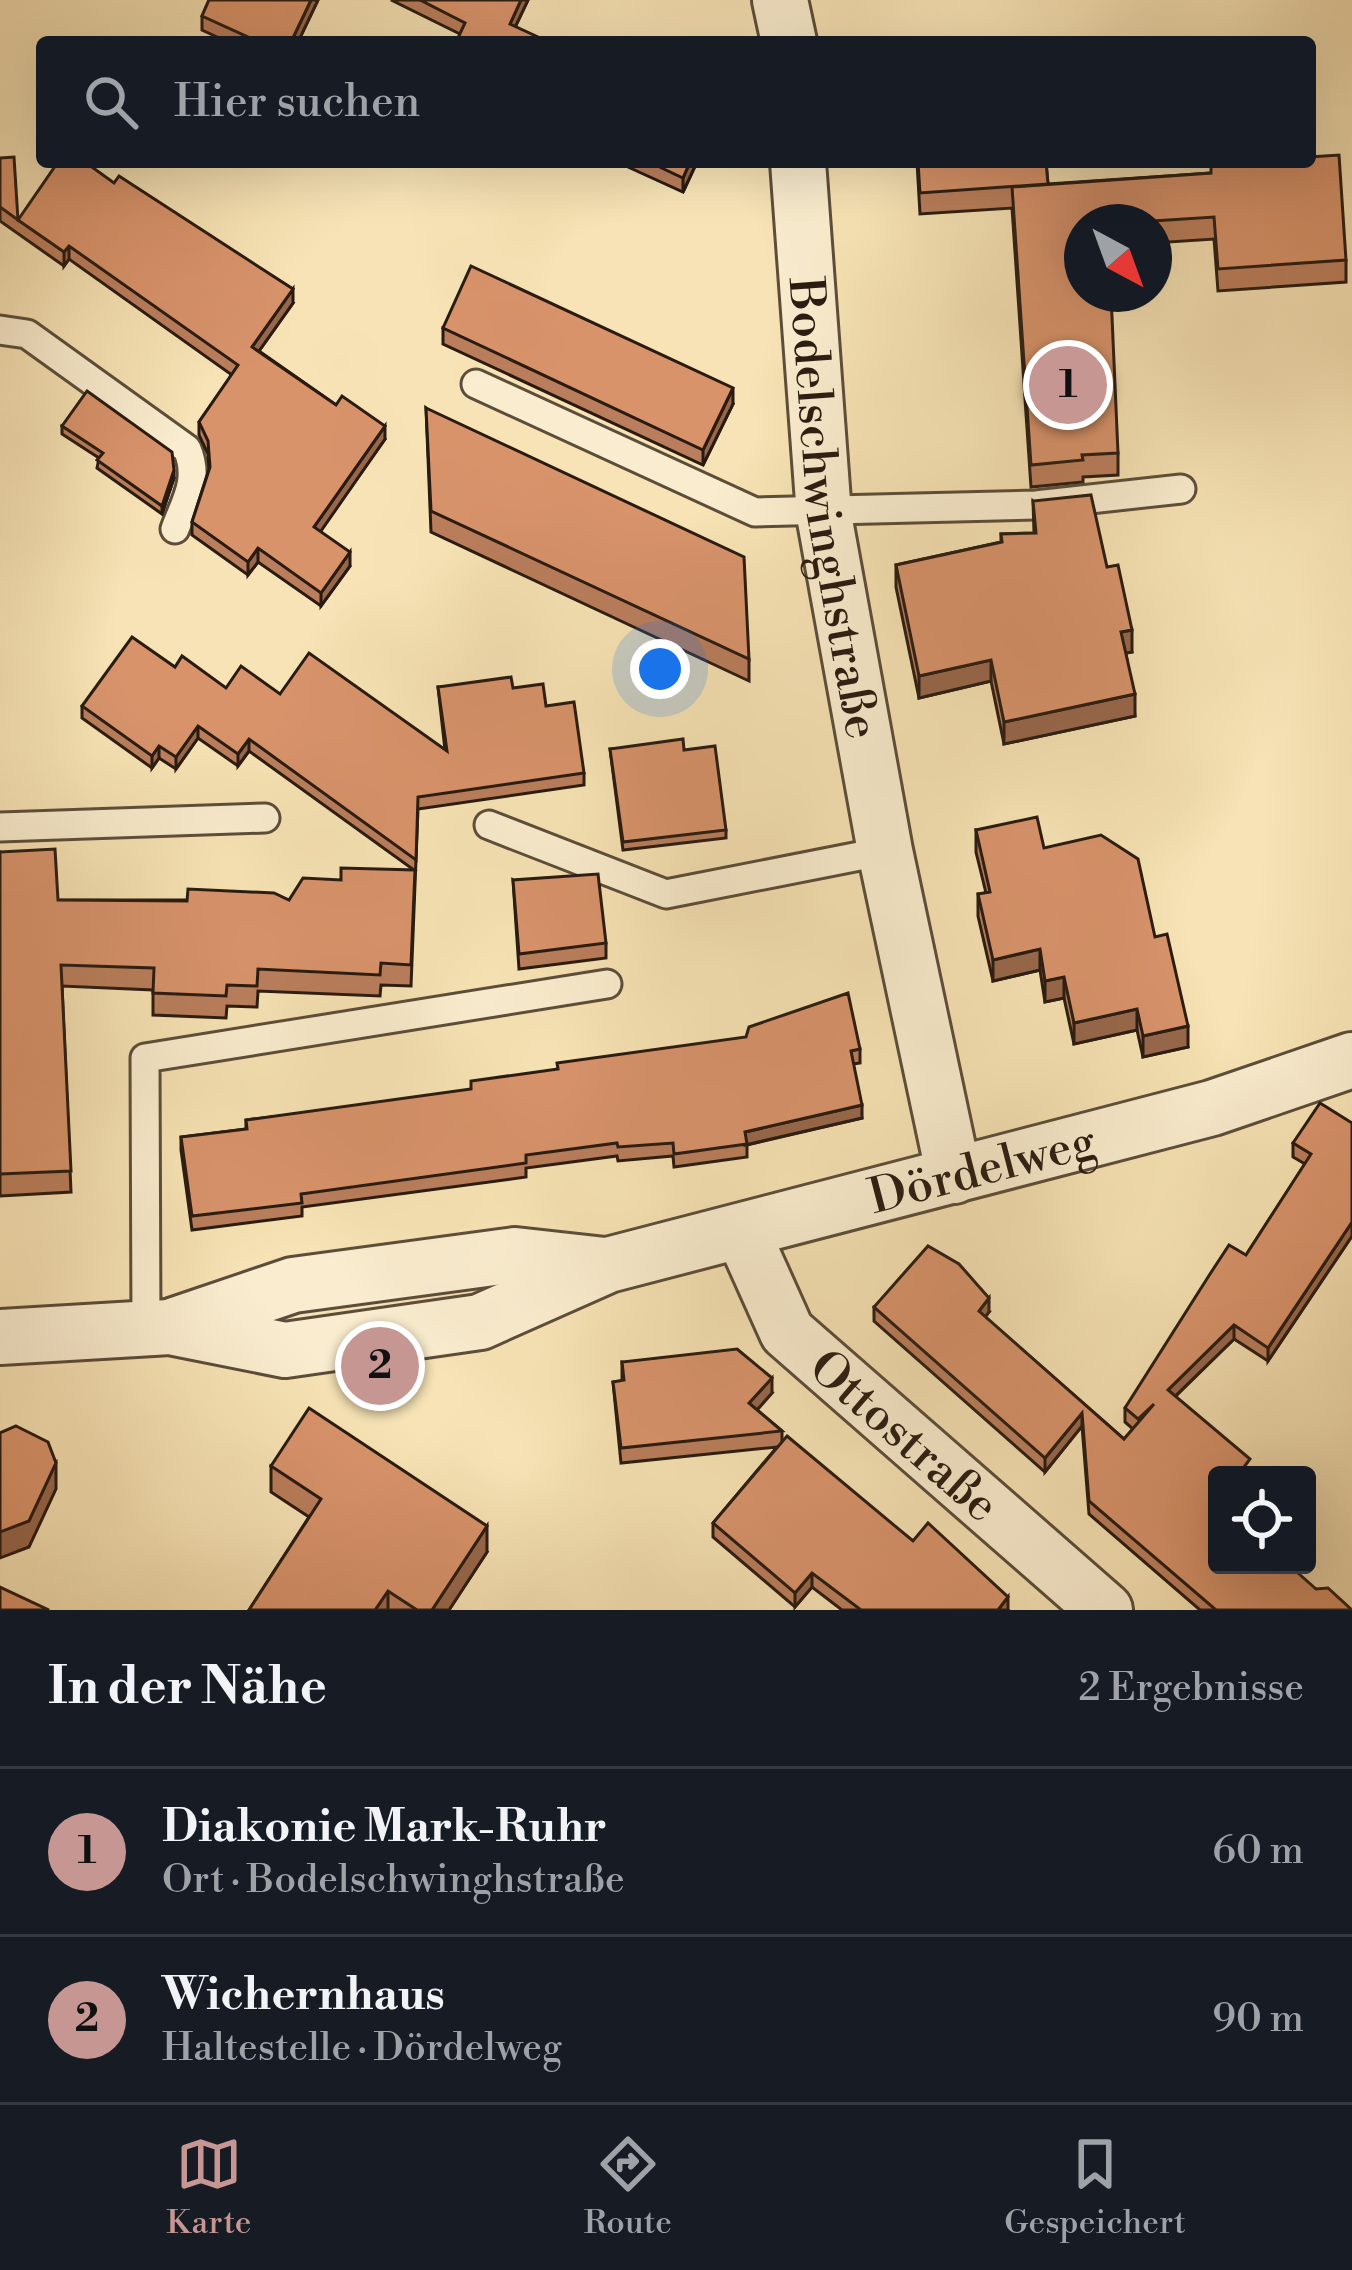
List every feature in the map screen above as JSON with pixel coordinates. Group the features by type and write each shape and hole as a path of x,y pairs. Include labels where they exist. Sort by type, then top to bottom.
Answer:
{"street":[{"path":"780,0 788,36"},
{"name":"Bodelschwinghstraße","path":"798,168 824,515 885,851 954,1176"},
{"name":"Dördelweg","path":"0,1337 158,1328 293,1285 514,1255 608,1265 743,1234 1211,1108 1352,1060"},
{"name":"Ottostraße","path":"743,1234 787,1332 1105,1610"}],"lane":[{"path":"0,330 27,334 187,449 194,466 192,486 175,529"},
{"path":"476,384 755,512 824,515 1036,505 1181,489"},
{"path":"0,827 265,818"},
{"path":"489,825 666,894 885,851"},
{"path":"158,1328 146,1058 607,985"}],"building":[{"path":"209,0 311,0 294,36 246,36 202,16"},
{"path":"420,0 521,0 510,24 536,36 459,36 465,23"},
{"path":"1339,155 1346,260 1218,269 1214,217 1172,220 1172,204 1064,204 1064,312 1112,312 1118,453 1031,465 1012,187 1211,173 1211,168 1316,168 1316,157"},
{"path":"14,157 18,220 0,207 0,158"},
{"path":"54,168 93,168 114,183 119,176 293,289 252,347 336,405 342,396 385,426 314,527 350,552 321,593 258,548 248,562 192,522 210,467 208,441 199,422 238,365 69,246 64,252 18,220"},
{"path":"662,168 687,168 683,178"},
{"path":"918,168 1047,168 1048,184 920,193"},
{"path":"471,266 733,388 703,450 443,328"},
{"path":"87,391 172,452 174,470 162,506 97,460 103,453 62,426"},
{"path":"426,408 744,557 749,659 431,511"},
{"path":"1091,495 1107,567 1118,565 1132,630 1121,632 1135,694 1004,722 991,660 919,676 896,565 1002,542 1001,534 1036,533 1033,501"},
{"path":"132,637 175,667 182,656 226,688 241,666 280,694 309,653 447,751 438,687 511,677 513,688 543,684 546,706 574,702 584,773 418,797 416,860 249,739 238,754 198,726 176,757 159,746 152,756 82,706"},
{"path":"683,739 684,750 715,746 726,830 623,842 610,749"},
{"path":"1037,817 1044,848 1101,835 1138,859 1155,937 1167,934 1188,1026 1143,1036 1137,1009 1074,1023 1064,977 1045,981 1040,949 993,960 978,894 990,892 976,830"},
{"path":"55,849 58,900 187,901 188,889 274,893 289,900 303,878 341,880 341,868 415,870 411,965 381,963 380,975 258,969 257,986 227,985 226,996 153,993 154,968 61,965 71,1171 0,1174 0,852"},
{"path":"598,874 606,943 519,954 513,880"},
{"path":"848,993 860,1049 851,1051 862,1105 745,1132 747,1144 674,1154 673,1143 618,1147 617,1143 526,1155 526,1163 301,1194 302,1203 192,1216 181,1137 247,1129 246,1120 471,1089 471,1081 558,1069 557,1063 746,1037 749,1027"},
{"path":"1320,1103 1352,1123 1352,1222 1268,1348 1234,1325 1168,1390 1250,1459 1245,1466 1208,1466 1208,1574 1299,1574 1316,1589 1328,1588 1352,1610 1216,1610 1089,1501 1082,1413 1045,1458 874,1307 928,1246 959,1264 989,1298 979,1311 1124,1439 1154,1404 1138,1419 1125,1408 1229,1245 1246,1255 1311,1154 1293,1143"},
{"path":"737,1349 772,1378 749,1403 782,1431 621,1448 613,1382 624,1380 622,1362"},
{"path":"309,1408 487,1526 432,1610 417,1610 388,1591 375,1610 249,1610 321,1499 271,1466"},
{"path":"16,1426 48,1442 56,1463 29,1521 0,1532 0,1433"},
{"path":"787,1436 913,1541 928,1523 1008,1597 998,1610 861,1610 812,1573 795,1593 713,1523"},
{"path":"0,1587 49,1610 0,1610"}],"place":[{"name":"Diakonie Mark-Ruhr","path":"1068,385"},
{"name":"Wichernhaus","path":"380,1366"}]}
